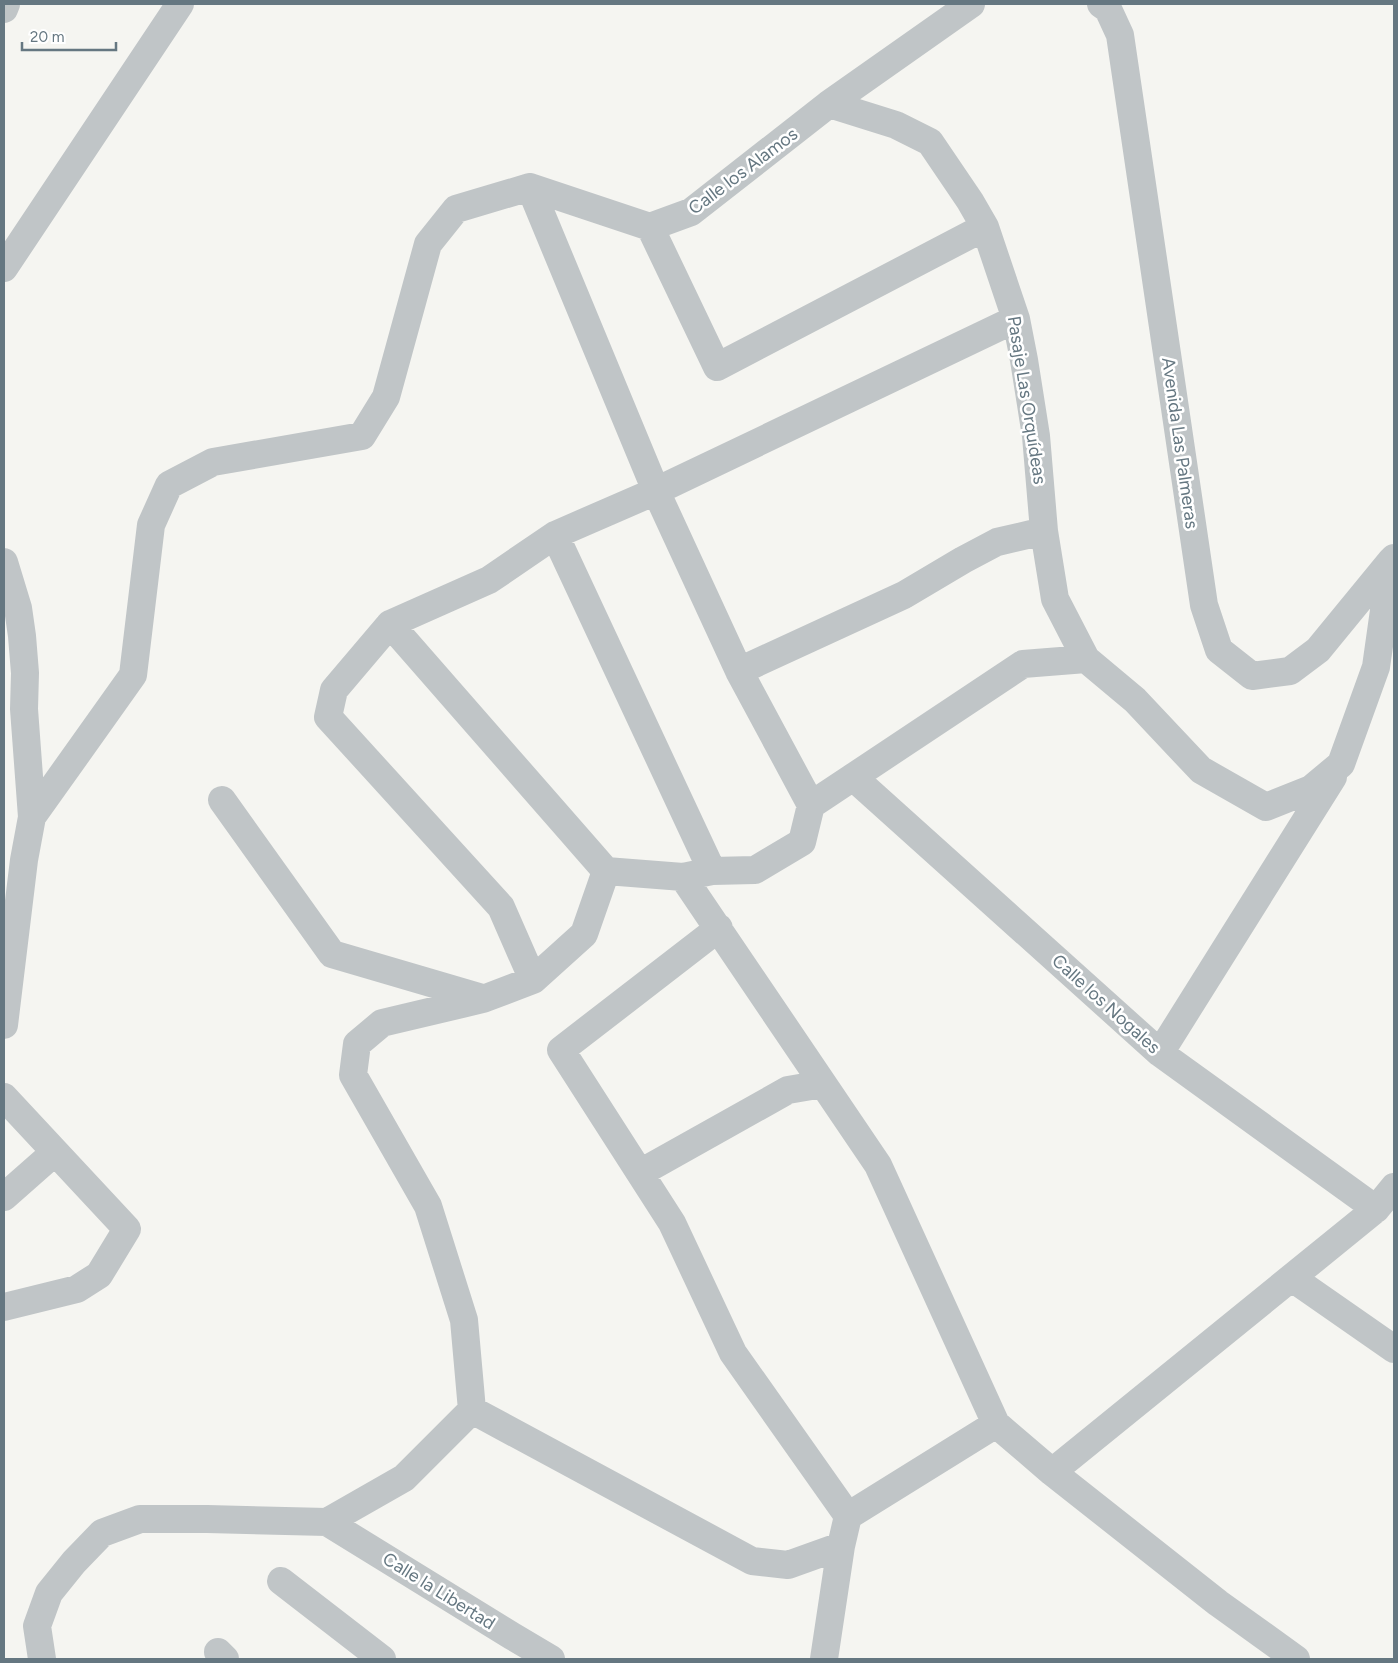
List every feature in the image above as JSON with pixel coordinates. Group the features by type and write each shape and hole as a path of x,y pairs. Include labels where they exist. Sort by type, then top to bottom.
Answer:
{"street":[{"path":"4,10 6,4"},
{"path":"4,268 180,4"},
{"name":"Calle los Alamos","path":"650,227 692,212 829,104 971,4"},
{"name":"Avenida Las Palmeras","path":"1105,6 1120,35 1204,605 1219,650 1252,676 1290,671 1318,650 1393,559"},
{"name":"Pasaje Las Orquídeas","path":"829,104 896,124 930,142 970,201 985,227 1016,319 1036,436 1044,531 1055,599 1086,659"},
{"path":"530,187 656,491 739,671 812,805"},
{"path":"32,818 133,675 151,525 170,484 213,462 362,436 386,397 428,244 456,209 530,187 650,227 717,367 985,227"},
{"path":"533,980 501,907 328,717 334,690 390,624 489,580 555,535 656,491 1016,319"},
{"path":"739,671 904,595 997,542 1044,531"},
{"path":"555,535 712,871"},
{"path":"1160,1054 1341,764 1376,667 1393,559"},
{"path":"4,562 18,608 22,636 25,673 24,709 32,818 24,860 4,1025"},
{"path":"390,624 606,871 683,877 712,871 755,870 802,842 812,805 1023,664 1086,659 1135,700 1201,770 1266,807 1311,789 1341,764"},
{"name":"Calle los Nogales","path":"853,777 1160,1054 1376,1209"},
{"path":"222,800 332,954 483,998"},
{"path":"472,1410 464,1320 428,1206 353,1075 358,1044 382,1023 483,998 533,980 584,934 606,871"},
{"path":"683,877 878,1165 996,1424 1052,1472 1218,1603 1296,1659"},
{"path":"718,928 561,1050 672,1223 733,1353 848,1516"},
{"path":"640,1173 788,1090 823,1084"},
{"path":"4,1097 127,1229 98,1275 77,1290 4,1307"},
{"path":"4,1197 55,1152"},
{"path":"1052,1472 1376,1209 1394,1186"},
{"path":"1292,1278 1394,1349"},
{"path":"42,1659 37,1626 50,1593 74,1562 102,1533 140,1519 327,1522 404,1478 472,1410"},
{"path":"472,1410 752,1561 788,1565 841,1546"},
{"path":"824,1659 841,1546 848,1516 996,1424"},
{"name":"Calle la Libertad","path":"327,1522 551,1659"},
{"path":"281,1581 382,1659"}]}
